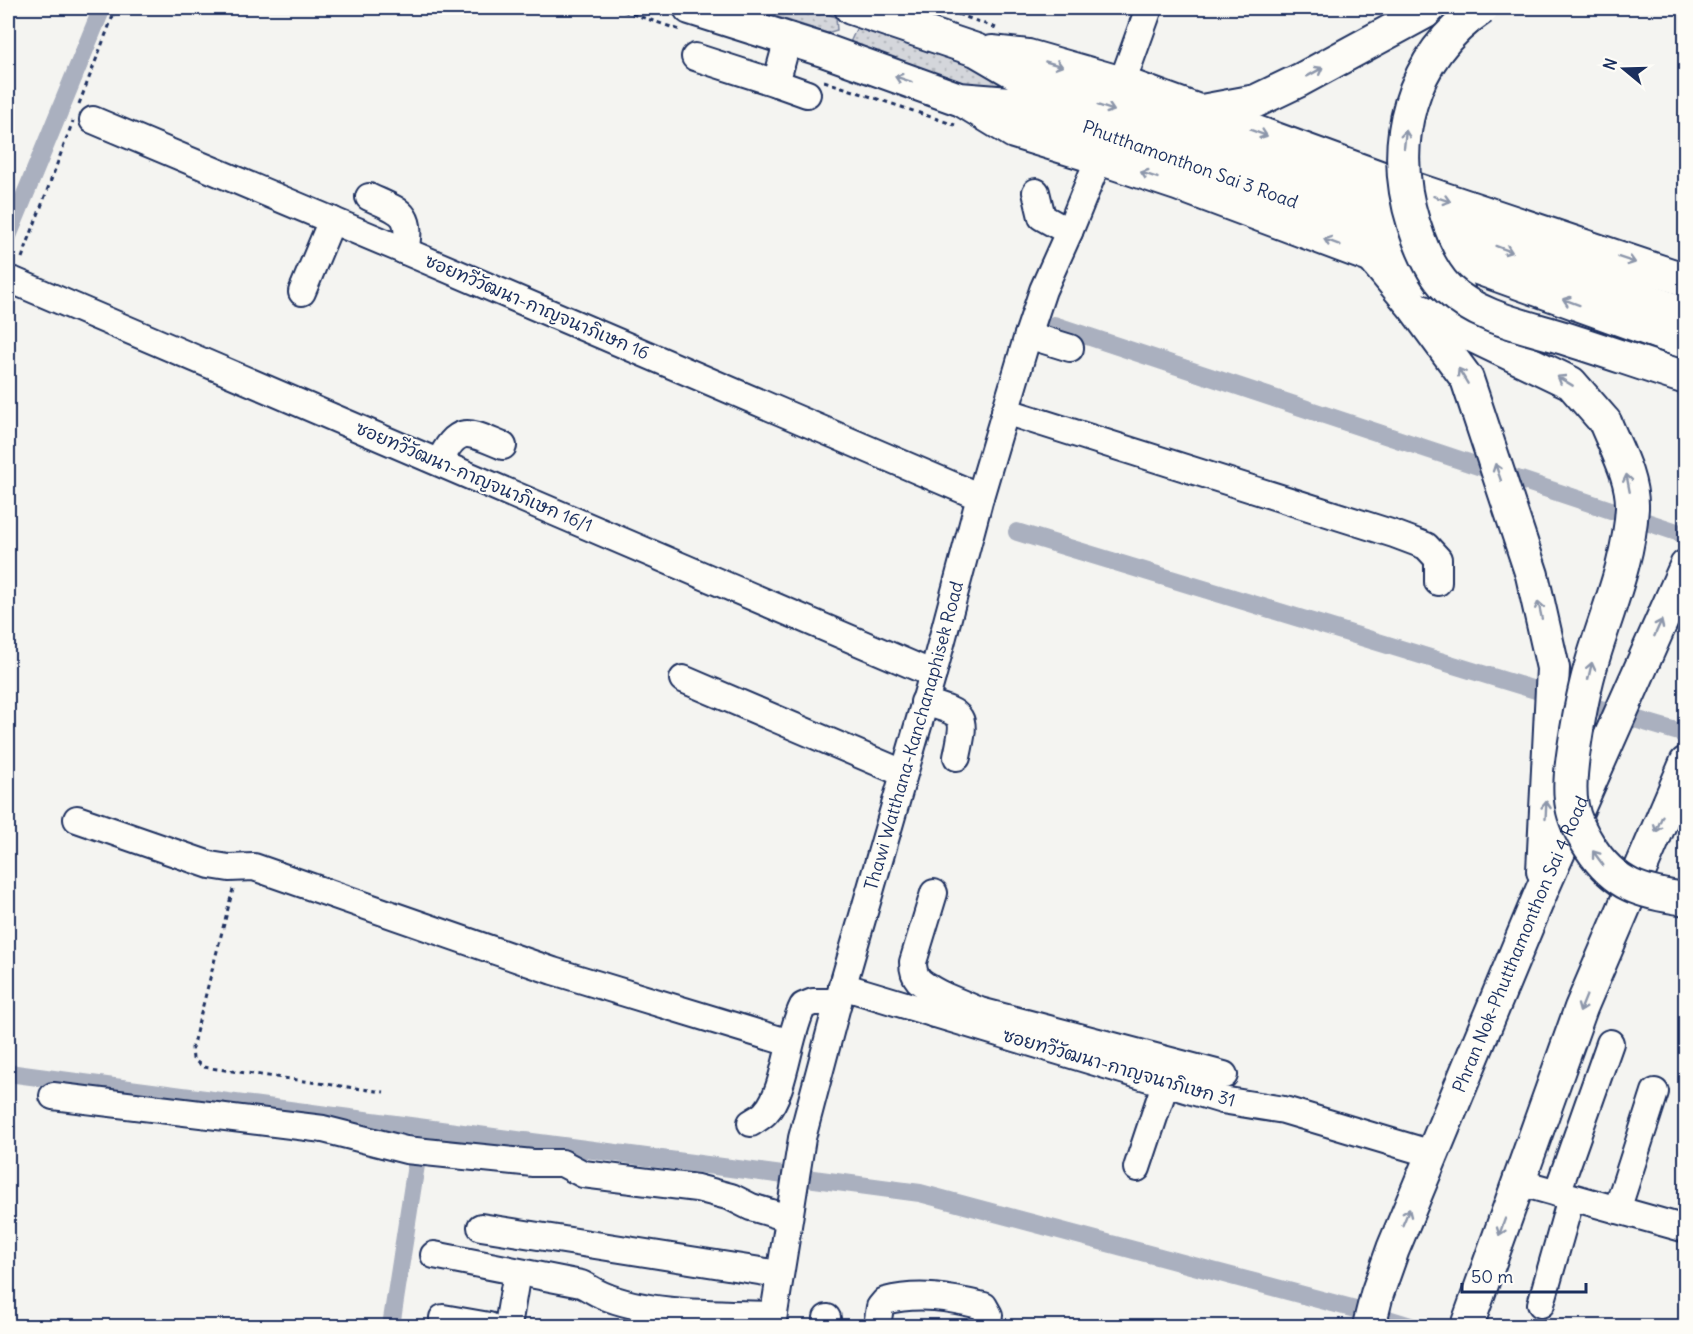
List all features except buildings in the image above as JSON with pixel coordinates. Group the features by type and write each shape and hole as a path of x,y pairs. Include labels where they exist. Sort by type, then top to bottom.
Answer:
{"main road":[{"path":"815,74 843,32 842,8"},
{"name":"Phutthamonthon Sai 3 Road","path":"851,8 976,50 1031,82 1686,343"},
{"path":"1201,111 1256,101 1300,80 1433,8"},
{"path":"1482,8 1461,23 1436,51 1425,67 1413,95 1405,133 1403,159 1408,207 1421,248 1448,289 1479,310 1686,378"},
{"name":"Phutthamonthon Sai 3 Road","path":"686,19 788,39 815,74 958,112 1022,104 1686,314"},
{"path":"976,50 1028,56 1122,83 1382,178 1686,280"},
{"path":"958,112 1099,158 1266,217 1436,282 1683,361 1686,360"},
{"path":"1375,259 1467,379 1532,575 1553,668 1542,890"},
{"path":"1414,307 1451,327 1571,383 1605,422 1628,476 1632,506 1628,547 1592,663 1579,721 1572,765 1572,806 1585,839 1600,862 1619,880 1652,895 1686,899"},
{"name":"Phran Nok-Phutthamonthon Sai 4 Road","path":"1369,1326 1385,1271 1432,1154 1542,890 1684,569"},
{"path":"1467,1326 1581,1008 1684,766"}],"street":[{"path":"1122,83 1149,8"},
{"path":"776,83 788,39"},
{"path":"695,57 776,83 815,74"},
{"name":"ซอยทวีวัฒนา-กาญจนาภิเษก 16","path":"93,120 980,497"},
{"name":"Thawi Watthana-Kanchanaphisek Road","path":"772,1321 802,1138 840,994 1028,335 1043,290 1099,158"},
{"path":"1036,192 1042,217 1069,232"},
{"path":"369,197 403,215 408,223 409,232 405,251"},
{"path":"302,292 332,220"},
{"name":"ซอยทวีวัฒนา-กาญจนาภิเษก 16/1","path":"18,270 439,462 933,674"},
{"path":"1028,335 1070,348"},
{"path":"1005,411 1258,490 1426,546 1438,559 1438,582"},
{"path":"439,462 453,438 462,434 478,436 503,447"},
{"path":"683,679 903,773"},
{"path":"924,702 957,713 963,720 957,757"},
{"path":"77,819 210,865 254,867 553,971 790,1043"},
{"path":"934,893 913,962 913,972 938,1005 980,1011 1224,1075"},
{"path":"751,1123 765,1113 775,1099 803,1006 840,994"},
{"name":"ซอยทวีวัฒนา-กาญจนาภิเษก 31","path":"840,994 938,1005 1165,1084 1222,1100 1284,1110 1432,1154"},
{"path":"1541,1304 1564,1196 1610,1043"},
{"path":"1137,1168 1165,1084"},
{"path":"1617,1210 1655,1092"},
{"path":"53,1096 322,1129 406,1150 562,1163 583,1174 697,1188 731,1197 751,1207 790,1208"},
{"path":"1518,1182 1686,1229"},
{"path":"481,1227 779,1274"},
{"path":"434,1255 581,1284 602,1295 636,1305 772,1321"},
{"path":"508,1326 518,1272"},
{"path":"877,1326 880,1307 885,1301 903,1296 944,1296 984,1306 989,1315 986,1326"},
{"path":"443,1318 489,1326"}],"path":[{"path":"18,270 116,8"},
{"path":"615,8 686,19"},
{"path":"815,74 958,112"},
{"path":"238,867 192,1048 193,1059 203,1067 384,1092"}],"shaded area":[{"path":"750,8 810,8 836,17 837,30 827,33"},
{"path":"857,27 1013,80 1041,98 974,93 848,47"}],"waterway":[{"path":"8,236 102,8"},
{"path":"1054,325 1686,535"},
{"path":"1017,532 1686,734"},
{"path":"8,1073 920,1193 1359,1310 1411,1326"},
{"path":"391,1326 416,1165"}]}
